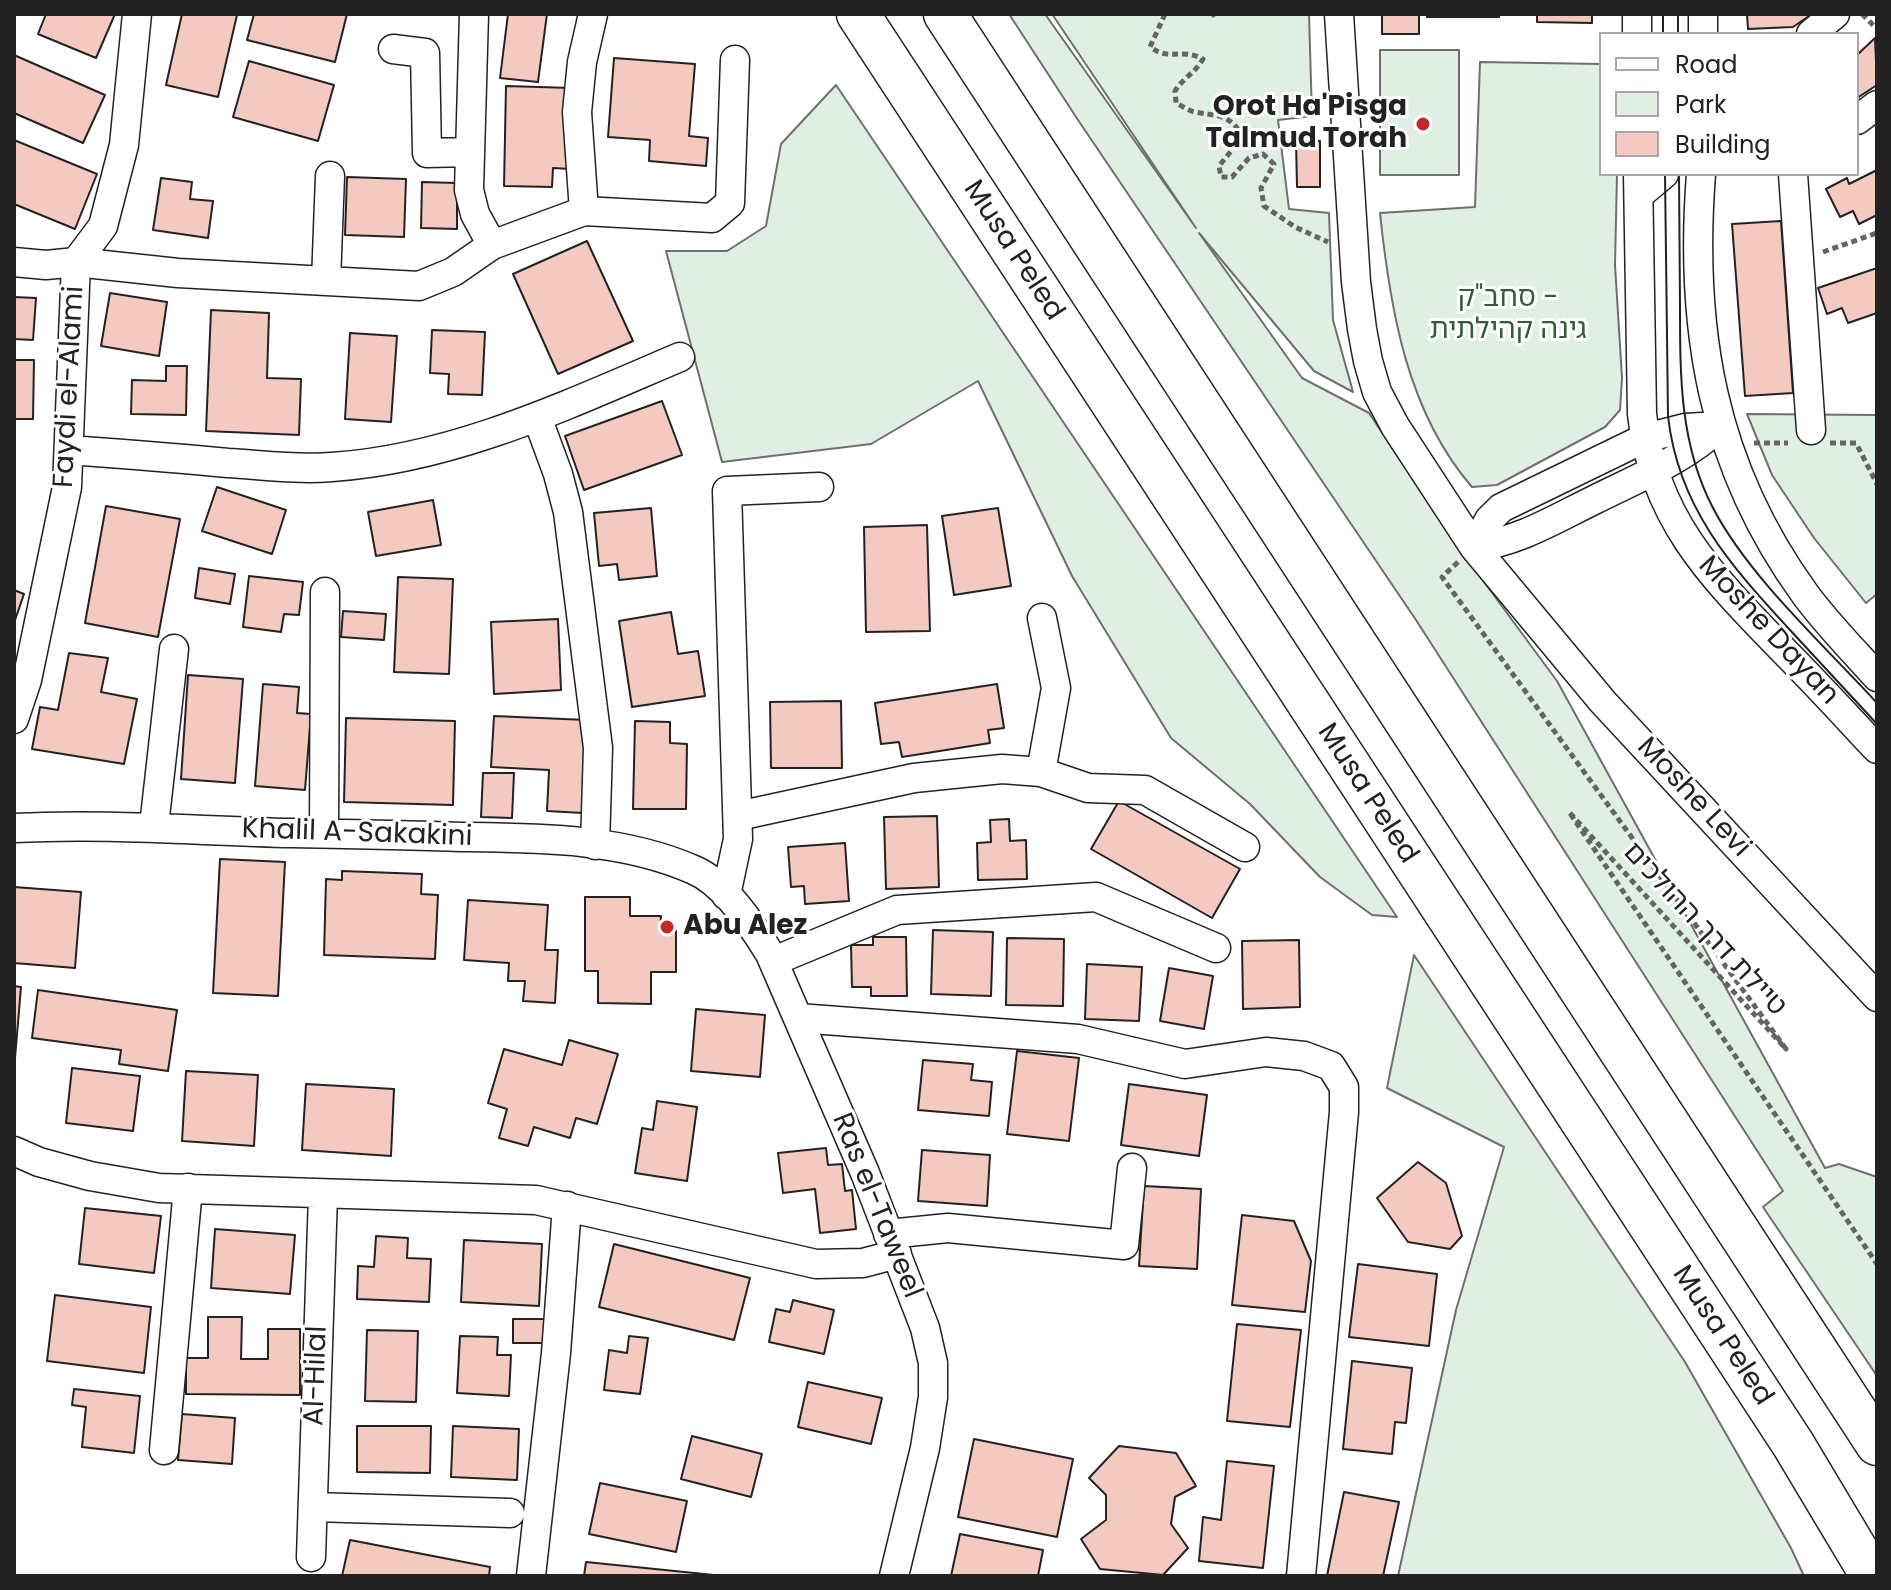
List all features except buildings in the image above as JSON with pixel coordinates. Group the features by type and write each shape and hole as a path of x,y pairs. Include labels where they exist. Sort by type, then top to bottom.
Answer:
{"highway":[{"name":"Musa Peled","path":"858,14 1793,1444 1872,1576"},
{"path":"945,14 1877,1444"}],"street":[{"name":"Faydi el-Alami","path":"14,719 27,680 67,487 76,262 103,226 124,145 137,14"},
{"path":"474,14 469,190 475,214 492,245"},
{"path":"584,211 577,112 582,62 593,14"},
{"name":"Moshe Levi","path":"1339,14 1355,255 1364,340 1377,392 1410,453 1474,547 1603,702 1877,997"},
{"path":"1813,32 1835,14"},
{"path":"393,49 425,53 427,153 470,152"},
{"path":"14,262 46,265 76,262 178,273 419,286 453,272 492,245 584,211 712,218 730,203 735,60"},
{"path":"1859,118 1877,105"},
{"path":"326,281 330,176"},
{"path":"1639,184 1659,176"},
{"name":"Moshe Dayan","path":"1701,176 1697,253 1704,352 1720,426 1735,470 1780,557 1807,596 1877,677"},
{"path":"1793,176 1811,430"},
{"name":"Moshe Dayan","path":"1639,184 1645,438 1653,471 1682,532 1705,568 1877,749"},
{"path":"70,450 277,467 332,467 392,459 457,444 537,417 680,357"},
{"path":"537,417 558,474 570,528 598,748 595,845"},
{"path":"1474,547 1489,520 1501,508 1645,438 1685,428 1720,426"},
{"path":"1474,547 1518,537 1653,471 1691,451 1720,426"},
{"path":"726,895 738,839 727,491 819,487"},
{"path":"324,833 325,592"},
{"path":"1041,772 1056,688 1042,618"},
{"path":"154,826 174,649"},
{"path":"738,816 914,778 1002,769 1041,772 1088,788 1145,790 1245,847"},
{"name":"Khalil A-Sakakini","path":"14,828 154,826 546,839 659,858 697,871"},
{"name":"Ras el-Taweel","path":"697,871 726,895 755,929 774,961 865,1173 925,1328 933,1363 933,1397 925,1448 894,1576"},
{"path":"774,961 897,910 1096,897 1216,948"},
{"path":"798,1018 1078,1039 1185,1064 1266,1052 1304,1056 1331,1066 1344,1087 1344,1112 1301,1576"},
{"path":"14,1151 39,1162 90,1176 159,1188 536,1200 816,1264 863,1263 892,1244 948,1228 1124,1245 1132,1168"},
{"path":"164,1450 188,1188"},
{"name":"Al-Hilal","path":"311,1557 323,1195"},
{"path":"531,1576 556,1353 567,1206"},
{"path":"313,1507 510,1513"}],"path":[{"path":"1165,14 1150,47 1161,55 1192,53 1203,59 1196,72 1182,80 1175,91 1176,103 1194,112 1219,114 1238,129 1236,145 1219,166 1221,177 1232,177 1249,158 1263,154 1274,164 1261,188 1264,206 1295,227 1355,255"},
{"path":"1862,14 1877,29"},
{"path":"1799,260 1877,233"},
{"name":"טיילת דרך ההולכים","path":"1474,547 1442,577 1786,1049 1569,812 1877,1264"}],"green space":[{"path":"1009,14 1045,14 1196,228 1052,14 1211,14 1213,17 1217,14 1309,14 1312,116 1278,120 1289,209 1329,213 1333,320 1353,392 1314,371 1199,233 1302,378 1369,413 1456,544 1557,681 1825,1168 1839,1164 1877,1177 1877,1376 1763,1207 1783,1191 1416,620"},
{"path":"1380,50 1459,50 1459,175 1380,175"},
{"name":"סחב\"ק - גינה קהילתית","path":"1480,62 1599,64 1599,176 1617,176 1615,265 1622,378 1620,410 1605,427 1497,485 1472,487 1450,458 1432,426 1405,358 1389,286 1380,213 1475,207"},
{"path":"836,85 1397,917 1372,915 1320,877 1250,804 1171,738 1072,576 978,381 871,444 722,462 666,251 727,251 766,226 781,144"},
{"path":"1747,414 1877,415 1877,594 1866,603 1814,538 1772,475"},
{"path":"1414,955 1685,1362 1804,1576 1398,1576 1456,1310 1504,1147 1387,1088"}],"tram line":[{"path":"1663,14 1663,32"},
{"path":"1678,14 1678,32"},
{"path":"1665,176 1668,416 1683,479 1710,533 1747,582 1877,724"},
{"path":"1679,176 1682,385 1688,435 1702,484 1728,534 1746,559 1789,610 1877,703"}],"place":[{"name":"Orot Ha'Pisga Talmud Torah","path":"1423,124"},
{"name":"Abu Alez","path":"667,927"}]}
